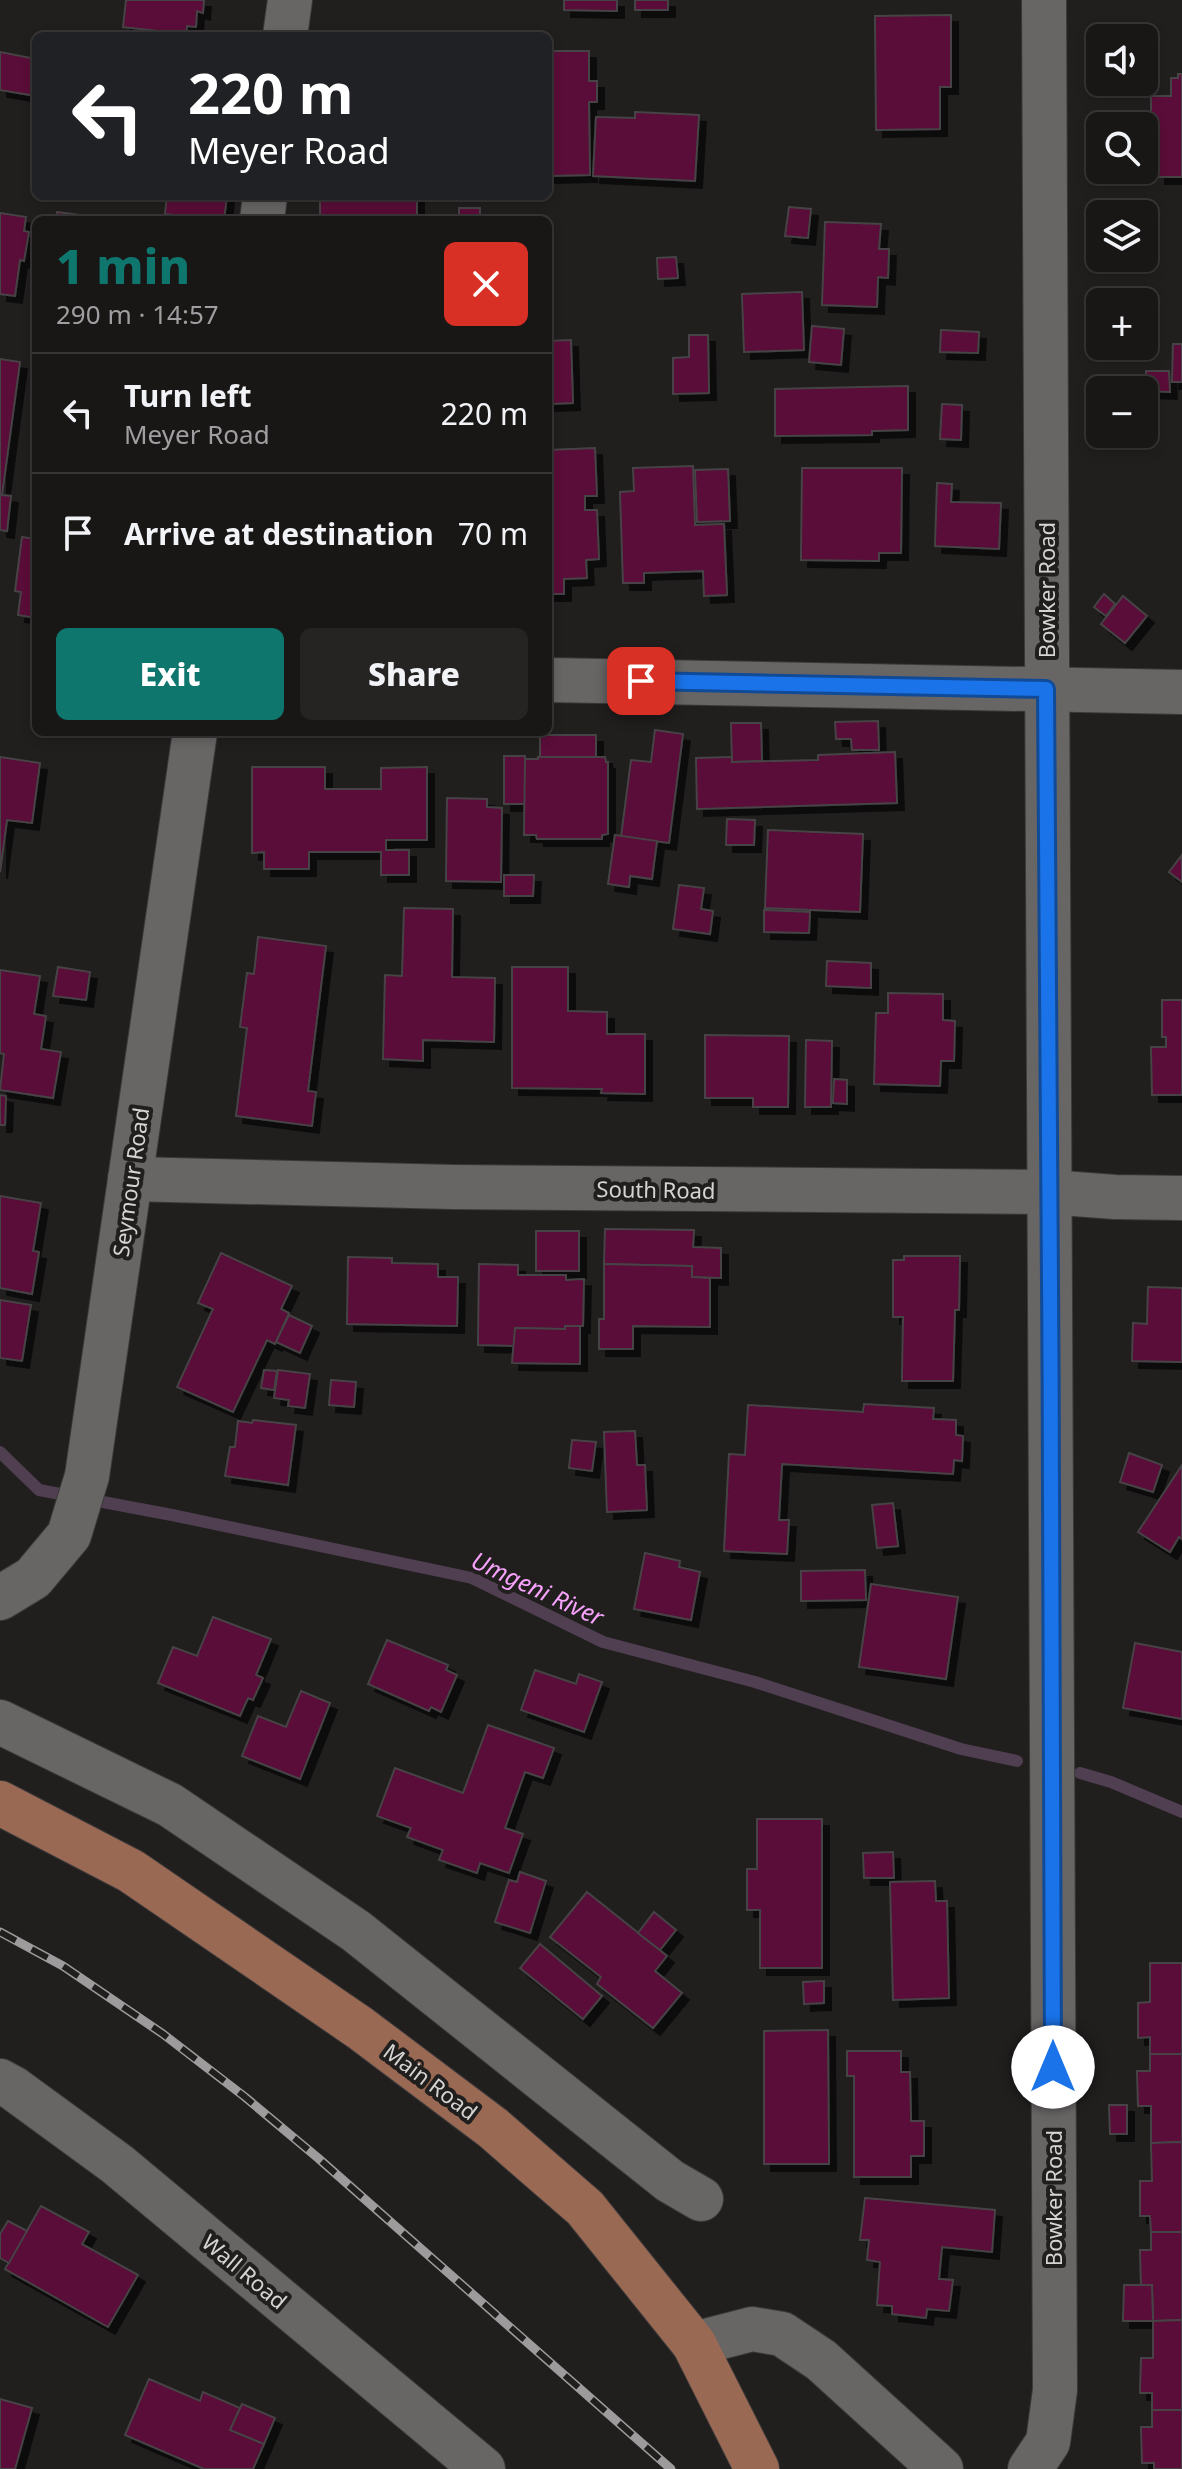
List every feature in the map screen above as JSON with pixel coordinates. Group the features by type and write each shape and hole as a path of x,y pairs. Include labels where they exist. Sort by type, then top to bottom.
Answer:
{"main road":[{"name":"Main Road","path":"0,1803 131,1871 360,2028 493,2128 585,2208 694,2344 757,2469"}],"street":[{"path":"286,32 290,0"},
{"name":"Bowker Road","path":"1030,2469 1048,2442 1055,2390 1044,0"},
{"path":"552,680 1182,692"},
{"name":"Seymour Road","path":"0,1598 33,1578 69,1535 81,1495 194,736"},
{"name":"South Road","path":"130,1179 453,1187 1048,1192 1182,1198"},
{"path":"0,1722 170,1805 356,1931 670,2181 701,2199"},
{"name":"Wall Road","path":"0,2081 117,2164 483,2469"},
{"path":"694,2344 752,2329 782,2334 821,2360 941,2469"}],"building":[{"path":"126,0 204,0 203,13 197,11 196,27 187,26 186,32 123,27"},
{"path":"564,0 617,0 617,11 564,10"},
{"path":"635,0 668,0 668,10 635,10"},
{"path":"951,15 951,87 940,87 940,129 876,130 875,16"},
{"path":"552,51 589,51 589,81 597,81 597,102 589,102 590,175 552,176"},
{"path":"0,52 32,58 32,95 0,90"},
{"path":"1178,74 1182,74 1182,177 1158,177 1158,112 1151,112 1151,96 1171,96 1171,78 1178,78"},
{"path":"635,112 699,115 695,181 593,176 596,117 635,118"},
{"path":"167,200 226,200 224,216 165,214"},
{"path":"320,200 417,200 417,216 320,216"},
{"path":"789,207 811,209 808,238 785,236"},
{"path":"459,208 480,208 480,216 459,216"},
{"path":"57,212 87,216 56,216"},
{"path":"0,213 26,217 24,231 29,232 24,261 20,260 15,296 0,294"},
{"path":"825,222 881,224 879,249 889,249 888,278 878,277 877,307 822,305"},
{"path":"676,257 678,278 658,279 657,258"},
{"path":"802,292 804,350 744,352 742,294"},
{"path":"812,326 844,329 841,365 809,362"},
{"path":"941,330 979,332 978,353 940,352"},
{"path":"689,335 708,335 709,393 673,394 673,358 689,357"},
{"path":"571,340 573,403 552,404 552,341"},
{"path":"1173,344 1182,344 1182,382 1172,382"},
{"path":"0,359 20,362 2,495 11,496 7,531 0,530"},
{"path":"1146,371 1169,371 1170,392 1158,392 1158,376 1146,376"},
{"path":"908,386 908,430 872,431 872,435 775,436 775,389"},
{"path":"942,404 962,405 961,440 940,439"},
{"path":"595,448 597,496 585,496 585,510 597,510 599,559 586,560 587,578 564,579 564,594 552,594 552,450"},
{"path":"693,466 695,525 724,524 727,595 704,596 703,571 644,573 644,583 623,583 620,492 634,491 633,468"},
{"path":"802,468 902,468 901,553 879,553 879,561 801,560"},
{"path":"728,469 730,521 697,522 695,470"},
{"path":"937,483 952,484 951,502 1001,503 999,549 935,546"},
{"path":"22,537 32,538 32,617 18,615 21,592 15,591"},
{"path":"1104,594 1115,604 1106,616 1094,607"},
{"path":"1123,596 1147,616 1125,643 1101,624"},
{"path":"878,721 879,750 852,750 851,739 836,739 835,722"},
{"path":"731,723 761,723 762,761 732,762"},
{"path":"655,730 683,734 669,843 621,837 631,760 651,762"},
{"path":"596,735 596,757 540,757 540,736"},
{"path":"895,752 897,803 697,809 696,758 732,757 732,762 818,760 818,755"},
{"path":"504,756 525,756 525,804 504,804"},
{"path":"0,757 40,763 32,823 7,820 0,872"},
{"path":"605,757 608,762 608,834 602,835 602,839 537,839 536,835 524,835 525,759"},
{"path":"252,767 325,767 325,789 381,789 381,768 427,767 427,840 386,840 386,850 409,850 409,875 381,875 381,852 309,852 309,869 264,869 264,852 252,853"},
{"path":"447,798 487,799 487,807 502,808 501,882 446,881"},
{"path":"727,819 755,820 754,845 726,845"},
{"path":"768,830 863,834 860,912 765,908"},
{"path":"615,835 657,841 652,879 630,876 629,887 608,884"},
{"path":"1182,855 1182,882 1169,872"},
{"path":"504,875 534,875 533,896 504,896"},
{"path":"679,885 704,888 701,909 713,911 710,934 673,929"},
{"path":"404,908 453,909 452,977 495,978 494,1042 423,1040 423,1061 383,1059 385,975 402,976"},
{"path":"764,910 810,912 809,933 764,932"},
{"path":"258,937 326,946 308,1091 316,1092 312,1126 236,1116 247,1028 240,1027 247,973 254,974"},
{"path":"827,961 871,963 871,988 826,986"},
{"path":"58,967 90,972 86,1000 53,996"},
{"path":"512,967 568,967 568,1011 607,1012 607,1034 645,1034 645,1094 601,1093 602,1089 512,1088"},
{"path":"0,970 40,976 34,1014 46,1016 41,1049 61,1052 53,1098 0,1090 4,1054 0,1053"},
{"path":"888,993 943,994 943,1020 955,1021 954,1061 941,1061 940,1086 874,1084 876,1013 888,1013"},
{"path":"1162,1000 1182,1000 1182,1095 1152,1095 1151,1047 1166,1047 1166,1037 1162,1037"},
{"path":"705,1035 789,1036 788,1107 753,1107 753,1098 705,1098"},
{"path":"806,1040 832,1041 831,1107 805,1107"},
{"path":"834,1079 847,1080 847,1104 833,1103"},
{"path":"0,1095 6,1096 5,1125 0,1125"},
{"path":"0,1196 41,1203 33,1251 39,1252 32,1294 0,1288"},
{"path":"605,1229 694,1230 693,1247 721,1248 721,1278 692,1277 692,1266 604,1264"},
{"path":"536,1231 579,1231 579,1271 536,1271"},
{"path":"221,1253 292,1286 281,1309 289,1313 275,1344 267,1340 233,1412 177,1387 213,1309 198,1303"},
{"path":"904,1256 960,1256 953,1381 902,1381 903,1317 893,1317 893,1260 904,1260"},
{"path":"348,1257 392,1258 392,1263 438,1264 438,1277 458,1277 457,1326 347,1324"},
{"path":"479,1264 518,1265 518,1275 566,1275 566,1280 584,1279 583,1326 565,1326 565,1329 515,1328 515,1346 478,1345"},
{"path":"604,1264 692,1266 692,1277 710,1278 710,1327 633,1326 633,1349 599,1349 599,1319 604,1319"},
{"path":"1148,1287 1182,1288 1182,1362 1132,1361 1133,1323 1147,1324"},
{"path":"0,1300 31,1305 22,1361 0,1358"},
{"path":"289,1315 312,1326 300,1353 276,1342"},
{"path":"565,1326 580,1326 580,1364 512,1363 515,1328 565,1329"},
{"path":"264,1370 277,1371 274,1390 261,1388"},
{"path":"278,1370 310,1374 305,1408 288,1406 289,1400 274,1398"},
{"path":"331,1380 356,1382 354,1407 329,1405"},
{"path":"864,1404 934,1408 933,1419 956,1420 956,1435 963,1436 962,1461 954,1460 953,1474 782,1464 779,1520 789,1520 787,1554 724,1551 729,1454 745,1455 748,1405 863,1412"},
{"path":"253,1420 296,1425 288,1485 225,1476 230,1447 235,1447 238,1421 252,1423"},
{"path":"635,1431 637,1465 645,1465 647,1510 607,1512 604,1432"},
{"path":"572,1440 596,1442 592,1471 569,1468"},
{"path":"1129,1453 1162,1465 1153,1492 1120,1482"},
{"path":"1182,1465 1182,1539 1179,1537 1170,1552 1138,1532"},
{"path":"893,1503 898,1546 877,1548 872,1505"},
{"path":"645,1553 680,1561 679,1567 700,1572 691,1620 634,1609"},
{"path":"865,1570 866,1600 801,1601 801,1571"},
{"path":"871,1584 958,1597 946,1679 859,1667"},
{"path":"213,1617 271,1639 256,1675 263,1678 253,1700 248,1698 240,1716 158,1683 173,1647 197,1656"},
{"path":"387,1640 448,1665 446,1670 457,1675 441,1712 431,1707 429,1711 368,1684"},
{"path":"1135,1643 1182,1652 1182,1719 1123,1708"},
{"path":"535,1670 576,1684 579,1674 602,1682 584,1732 521,1710"},
{"path":"301,1691 330,1703 300,1779 242,1756 258,1716 286,1727"},
{"path":"488,1725 554,1748 543,1778 525,1772 505,1828 523,1834 509,1873 480,1863 477,1873 439,1860 443,1850 407,1837 411,1828 377,1816 395,1768 463,1793"},
{"path":"757,1819 822,1819 822,1968 760,1968 760,1910 747,1910 747,1869 757,1869"},
{"path":"893,1852 894,1878 864,1878 863,1853"},
{"path":"520,1872 546,1881 530,1933 495,1922 509,1880 517,1882"},
{"path":"935,1881 936,1901 947,1901 949,1998 893,2000 890,1882"},
{"path":"587,1892 667,1956 655,1971 682,1993 653,2028 597,1984 601,1977 550,1937"},
{"path":"654,1912 676,1930 660,1950 638,1933"},
{"path":"540,1944 602,1996 583,2019 520,1968"},
{"path":"1150,1963 1182,1963 1182,2054 1150,2054 1150,2037 1138,2038 1138,2003 1150,2002"},
{"path":"824,1981 824,2003 804,2004 803,1982"},
{"path":"828,2030 829,2164 764,2164 764,2031"},
{"path":"847,2051 901,2051 901,2072 910,2072 911,2121 924,2121 924,2156 911,2156 911,2177 854,2177 854,2076 847,2076"},
{"path":"1150,2054 1182,2054 1182,2142 1151,2143 1151,2106 1138,2106 1137,2071 1150,2071"},
{"path":"1109,2105 1127,2105 1127,2134 1110,2134"},
{"path":"1182,2142 1182,2232 1151,2232 1150,2216 1140,2216 1140,2181 1152,2181 1151,2143"},
{"path":"865,2198 995,2210 992,2252 942,2247 939,2279 953,2280 949,2311 927,2309 926,2318 892,2314 892,2306 877,2305 880,2262 867,2260 869,2240 860,2240"},
{"path":"41,2206 89,2232 82,2244 138,2275 108,2327 5,2269"},
{"path":"8,2221 27,2231 9,2263 0,2258 0,2234"},
{"path":"1151,2232 1182,2232 1182,2320 1153,2321 1152,2285 1141,2285 1140,2250 1151,2250"},
{"path":"1124,2285 1152,2285 1153,2321 1123,2321"},
{"path":"1182,2320 1182,2410 1152,2410 1152,2393 1140,2393 1141,2358 1153,2358 1153,2321"},
{"path":"149,2379 200,2401 203,2392 240,2408 230,2430 264,2444 253,2469 204,2469 125,2435"},
{"path":"0,2399 32,2408 15,2469 0,2469"},
{"path":"242,2404 275,2418 264,2444 230,2430"},
{"path":"1152,2410 1182,2410 1182,2469 1154,2469 1154,2463 1142,2463 1141,2427 1152,2427"}],"waterway":[{"name":"Umgeni River","path":"0,1452 39,1490 472,1578 603,1642 755,1682 961,1749 1017,1761"},
{"path":"1080,1773 1111,1782 1182,1812"}],"railway":[{"path":"0,1932 63,1966 163,2034 245,2097 671,2469"}],"route":[{"path":"641,681 1046,689 1053,2067"}]}
